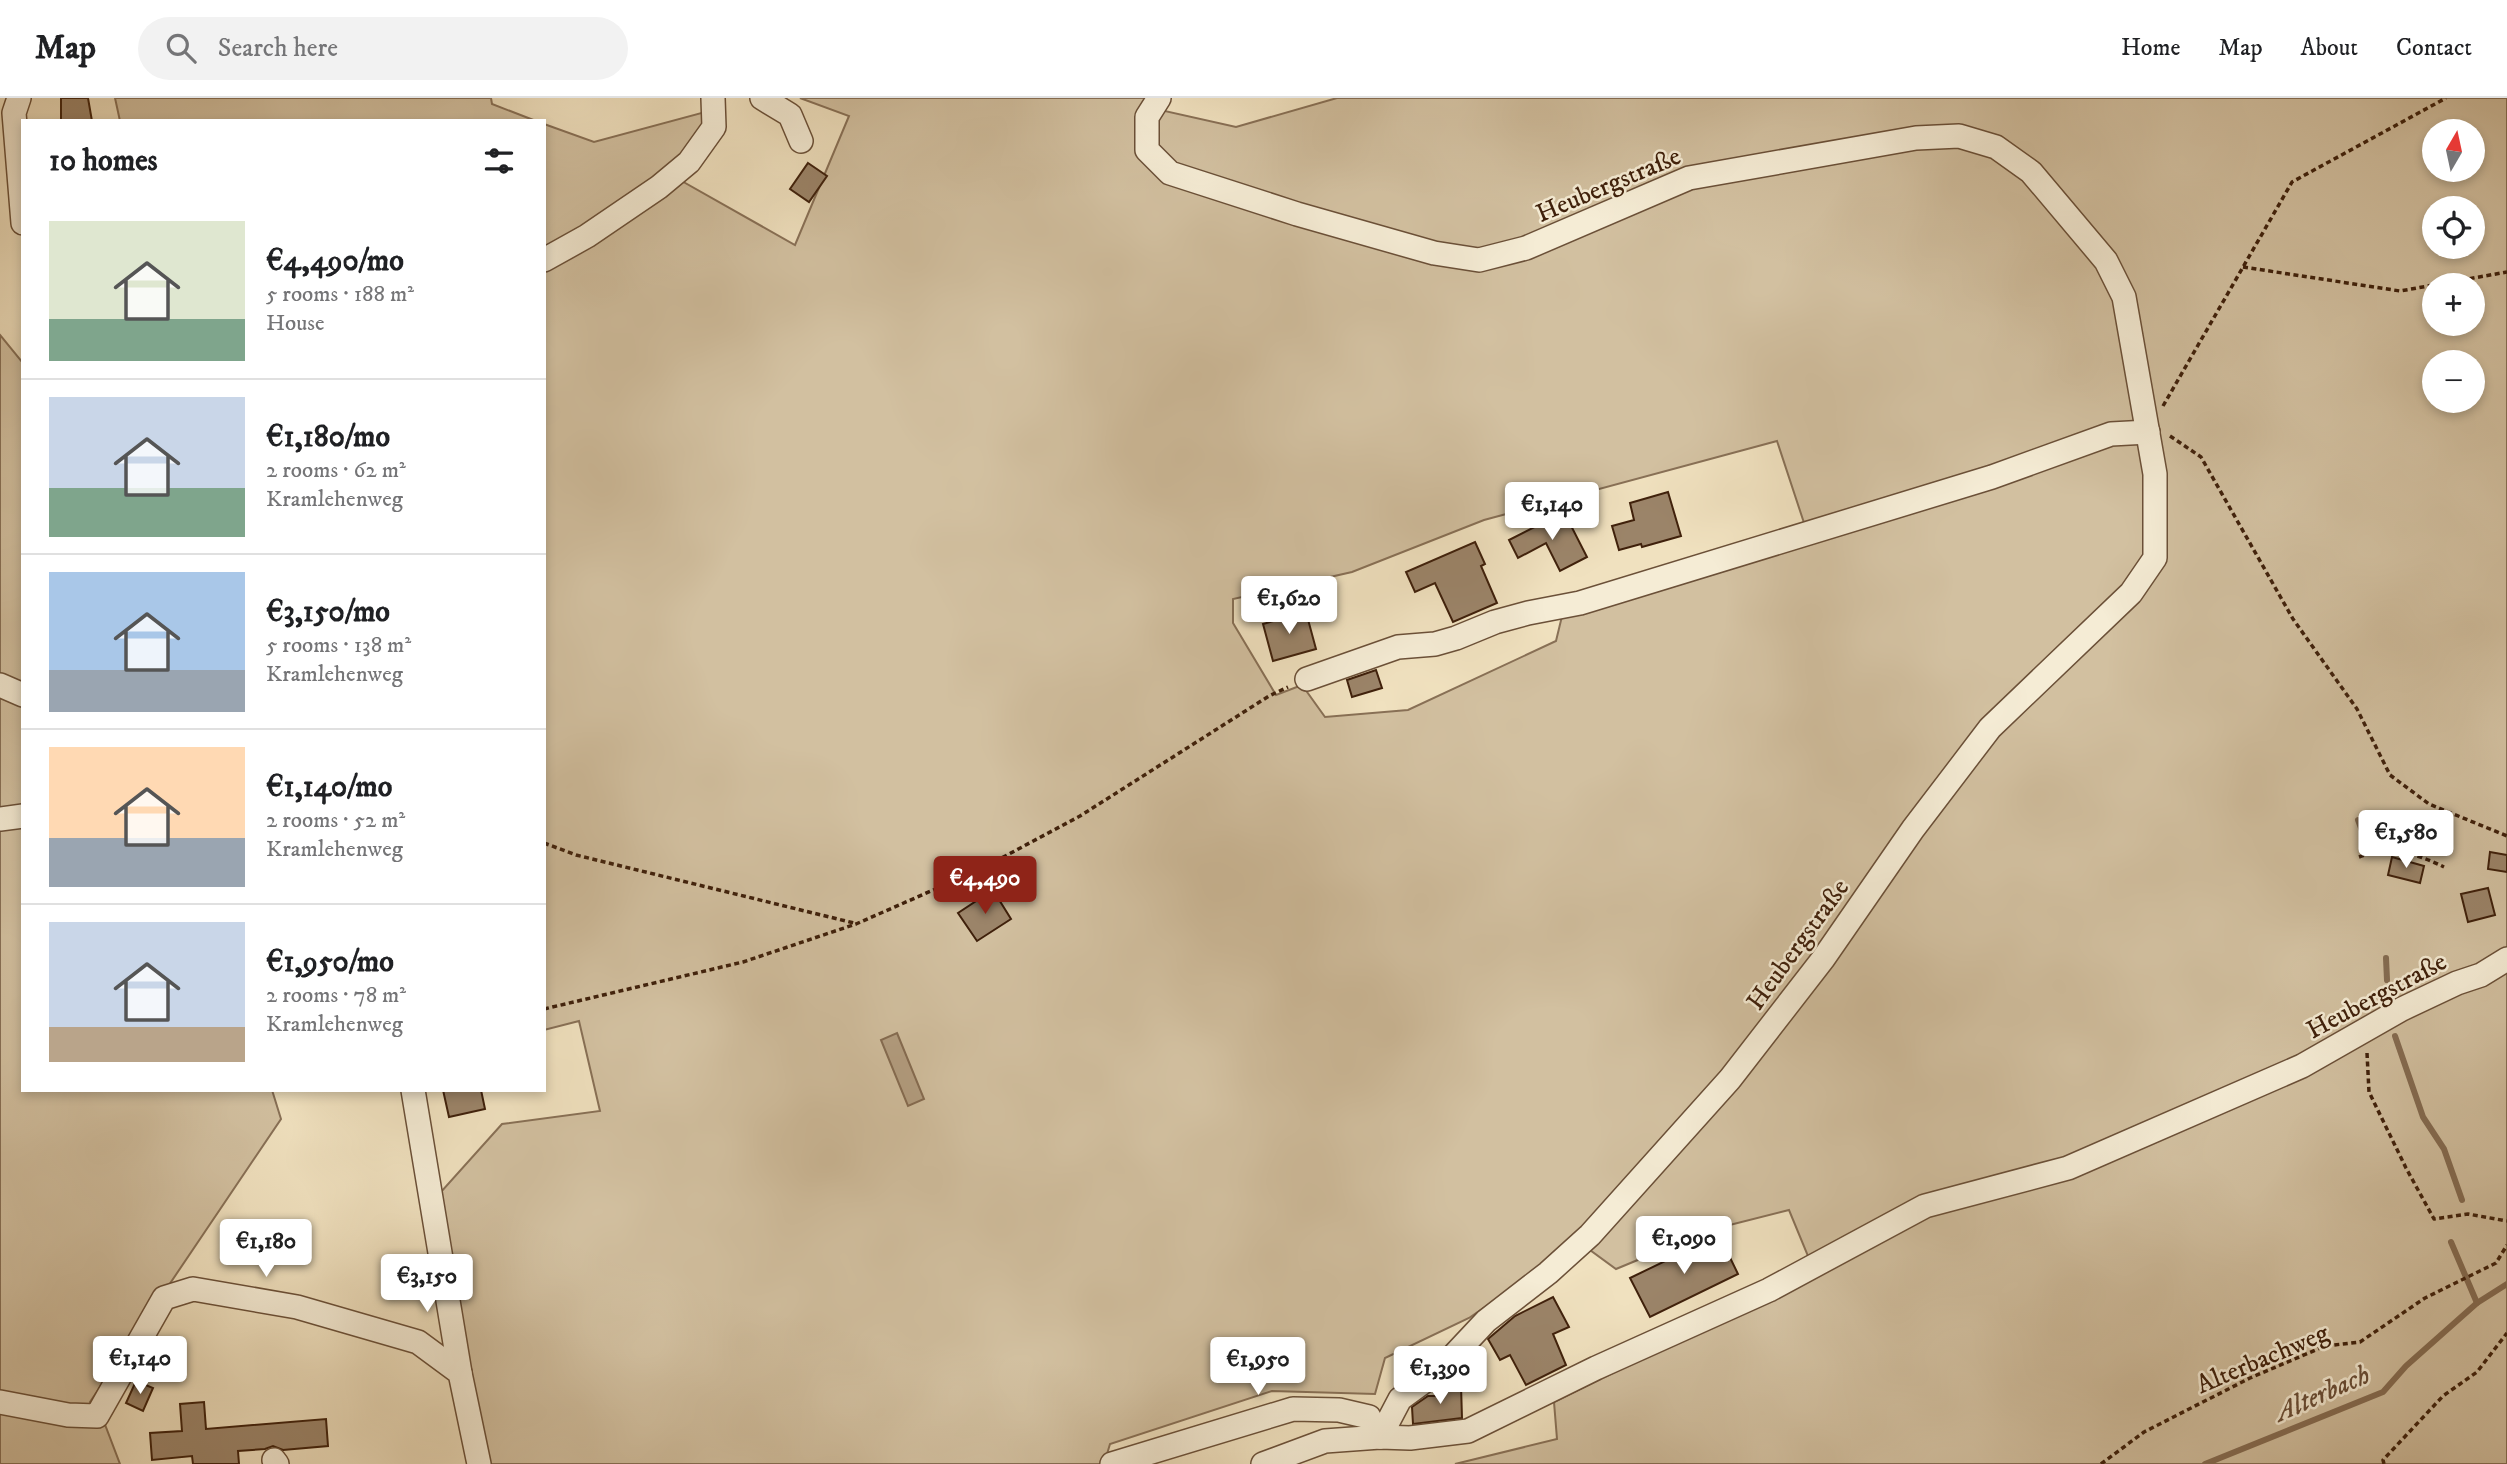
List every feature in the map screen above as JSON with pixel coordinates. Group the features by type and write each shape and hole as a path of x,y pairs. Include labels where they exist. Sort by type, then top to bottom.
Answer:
{"street":[{"path":"19,98 14,113 21,199"},
{"path":"546,259 587,236 659,187 689,162 714,127 713,98"},
{"path":"762,98 790,115 801,141"},
{"name":"Heubergstraße","path":"1159,98 1147,117 1147,150 1170,173 1297,214 1434,253 1479,260 1526,248 1689,178 1916,138 1959,136 1996,147 2031,172 2106,261 2124,297 2155,474 2155,558 2131,593 1990,728 1913,829 1823,960 1730,1079 1590,1235 1548,1273 1486,1321 1441,1369 1400,1399 1380,1437"},
{"path":"1307,679 1398,647 1456,638 1517,616 1580,603 1992,477 2111,434 2148,432"},
{"path":"0,685 21,694"},
{"path":"0,819 21,816"},
{"name":"Heubergstraße","path":"1262,1464 1325,1441 1410,1438 1468,1431 1596,1368 1769,1290 1925,1206 2068,1168 2302,1066 2362,1030 2457,983 2481,975 2507,959"},
{"path":"412,1092 460,1373 479,1464"},
{"path":"0,1402 68,1415 97,1416 164,1298 193,1289 298,1307 418,1342 460,1373"},
{"path":"418,1342 452,1327"},
{"path":"1112,1464 1293,1409 1339,1410 1369,1417 1380,1437"}],"path":[{"path":"2446,98 2292,182 2148,432 2174,437 2200,457 2293,619 2357,709 2390,775 2429,804 2507,836"},
{"path":"2243,267 2399,291 2507,272"},
{"path":"546,1009 743,962 856,924 981,869 1080,816 1269,696 1307,679"},
{"path":"546,844 576,855 856,924"},
{"path":"2360,857 2377,851 2399,852 2428,859 2444,867"},
{"path":"2362,1030 2369,1062 2369,1092 2434,1219 2468,1214 2507,1221"},
{"name":"Alterbachweg","path":"2101,1464 2144,1432 2250,1378 2325,1346 2360,1342 2425,1298 2496,1263 2507,1245"},
{"path":"2384,1464 2383,1460 2443,1395 2477,1372 2507,1333"}],"shaded area":[{"path":"115,98 491,98 492,104 531,119 120,119"},
{"path":"800,98 1155,98 1160,110 1236,127 1337,98 2507,98 2507,1464 1455,1464 1557,1439 1554,1402 1815,1273 1789,1210 1710,1230 1616,1269 1583,1245 1518,1284 1469,1318 1385,1358 1375,1394 1272,1391 1110,1444 1104,1464 486,1464 440,1193 502,1124 600,1111 579,1021 546,1029 546,125 594,142 705,112 719,126 680,180 795,245 849,116","holes":["1777,441 1809,538 1563,612 1556,641 1408,710 1325,717 1302,685 1276,695 1233,623 1233,599 1352,572 1484,520"]},
{"path":"0,335 21,361 21,1092 273,1092 281,1119 90,1402 104,1422 120,1464 0,1464"},
{"path":"897,1033 924,1099 908,1106 881,1040"}],"building":[{"path":"61,98 88,98 92,119 61,119"},
{"path":"808,163 827,176 809,202 790,189"},
{"path":"1668,492 1681,536 1642,547 1641,544 1619,550 1612,526 1634,520 1630,503"},
{"path":"1564,512 1587,557 1560,571 1546,543 1518,558 1509,540"},
{"path":"1475,542 1485,564 1481,566 1497,603 1453,622 1435,583 1415,592 1406,572"},
{"path":"1306,612 1316,649 1273,661 1263,624"},
{"path":"1376,670 1382,688 1352,697 1347,680"},
{"path":"2490,852 2507,855 2507,872 2488,869"},
{"path":"2392,857 2424,866 2420,883 2388,875"},
{"path":"2488,888 2495,915 2468,922 2461,894"},
{"path":"993,890 1011,919 977,941 958,913"},
{"path":"443,1092 481,1092 485,1109 449,1117"},
{"path":"1719,1235 1738,1274 1650,1317 1630,1278"},
{"path":"1553,1297 1569,1327 1553,1334 1566,1365 1526,1385 1510,1355 1500,1360 1488,1339 1515,1316"},
{"path":"136,1381 153,1388 143,1411 126,1403"},
{"path":"1442,1385 1461,1385 1462,1418 1413,1424 1412,1407 1428,1396 1439,1396 1439,1388"},
{"path":"204,1402 206,1429 326,1419 328,1446 283,1450 273,1446 238,1451 239,1464 193,1464 192,1456 152,1460 150,1433 182,1431 180,1404"}],"waterway":[{"path":"2358,820 2364,836"},
{"path":"2386,958 2387,980"},
{"path":"2395,1036 2423,1117 2444,1149 2462,1200"},
{"path":"2451,1242 2477,1303"},
{"name":"Alterbach","path":"2205,1464 2383,1392 2406,1366 2477,1303 2507,1284"}]}
